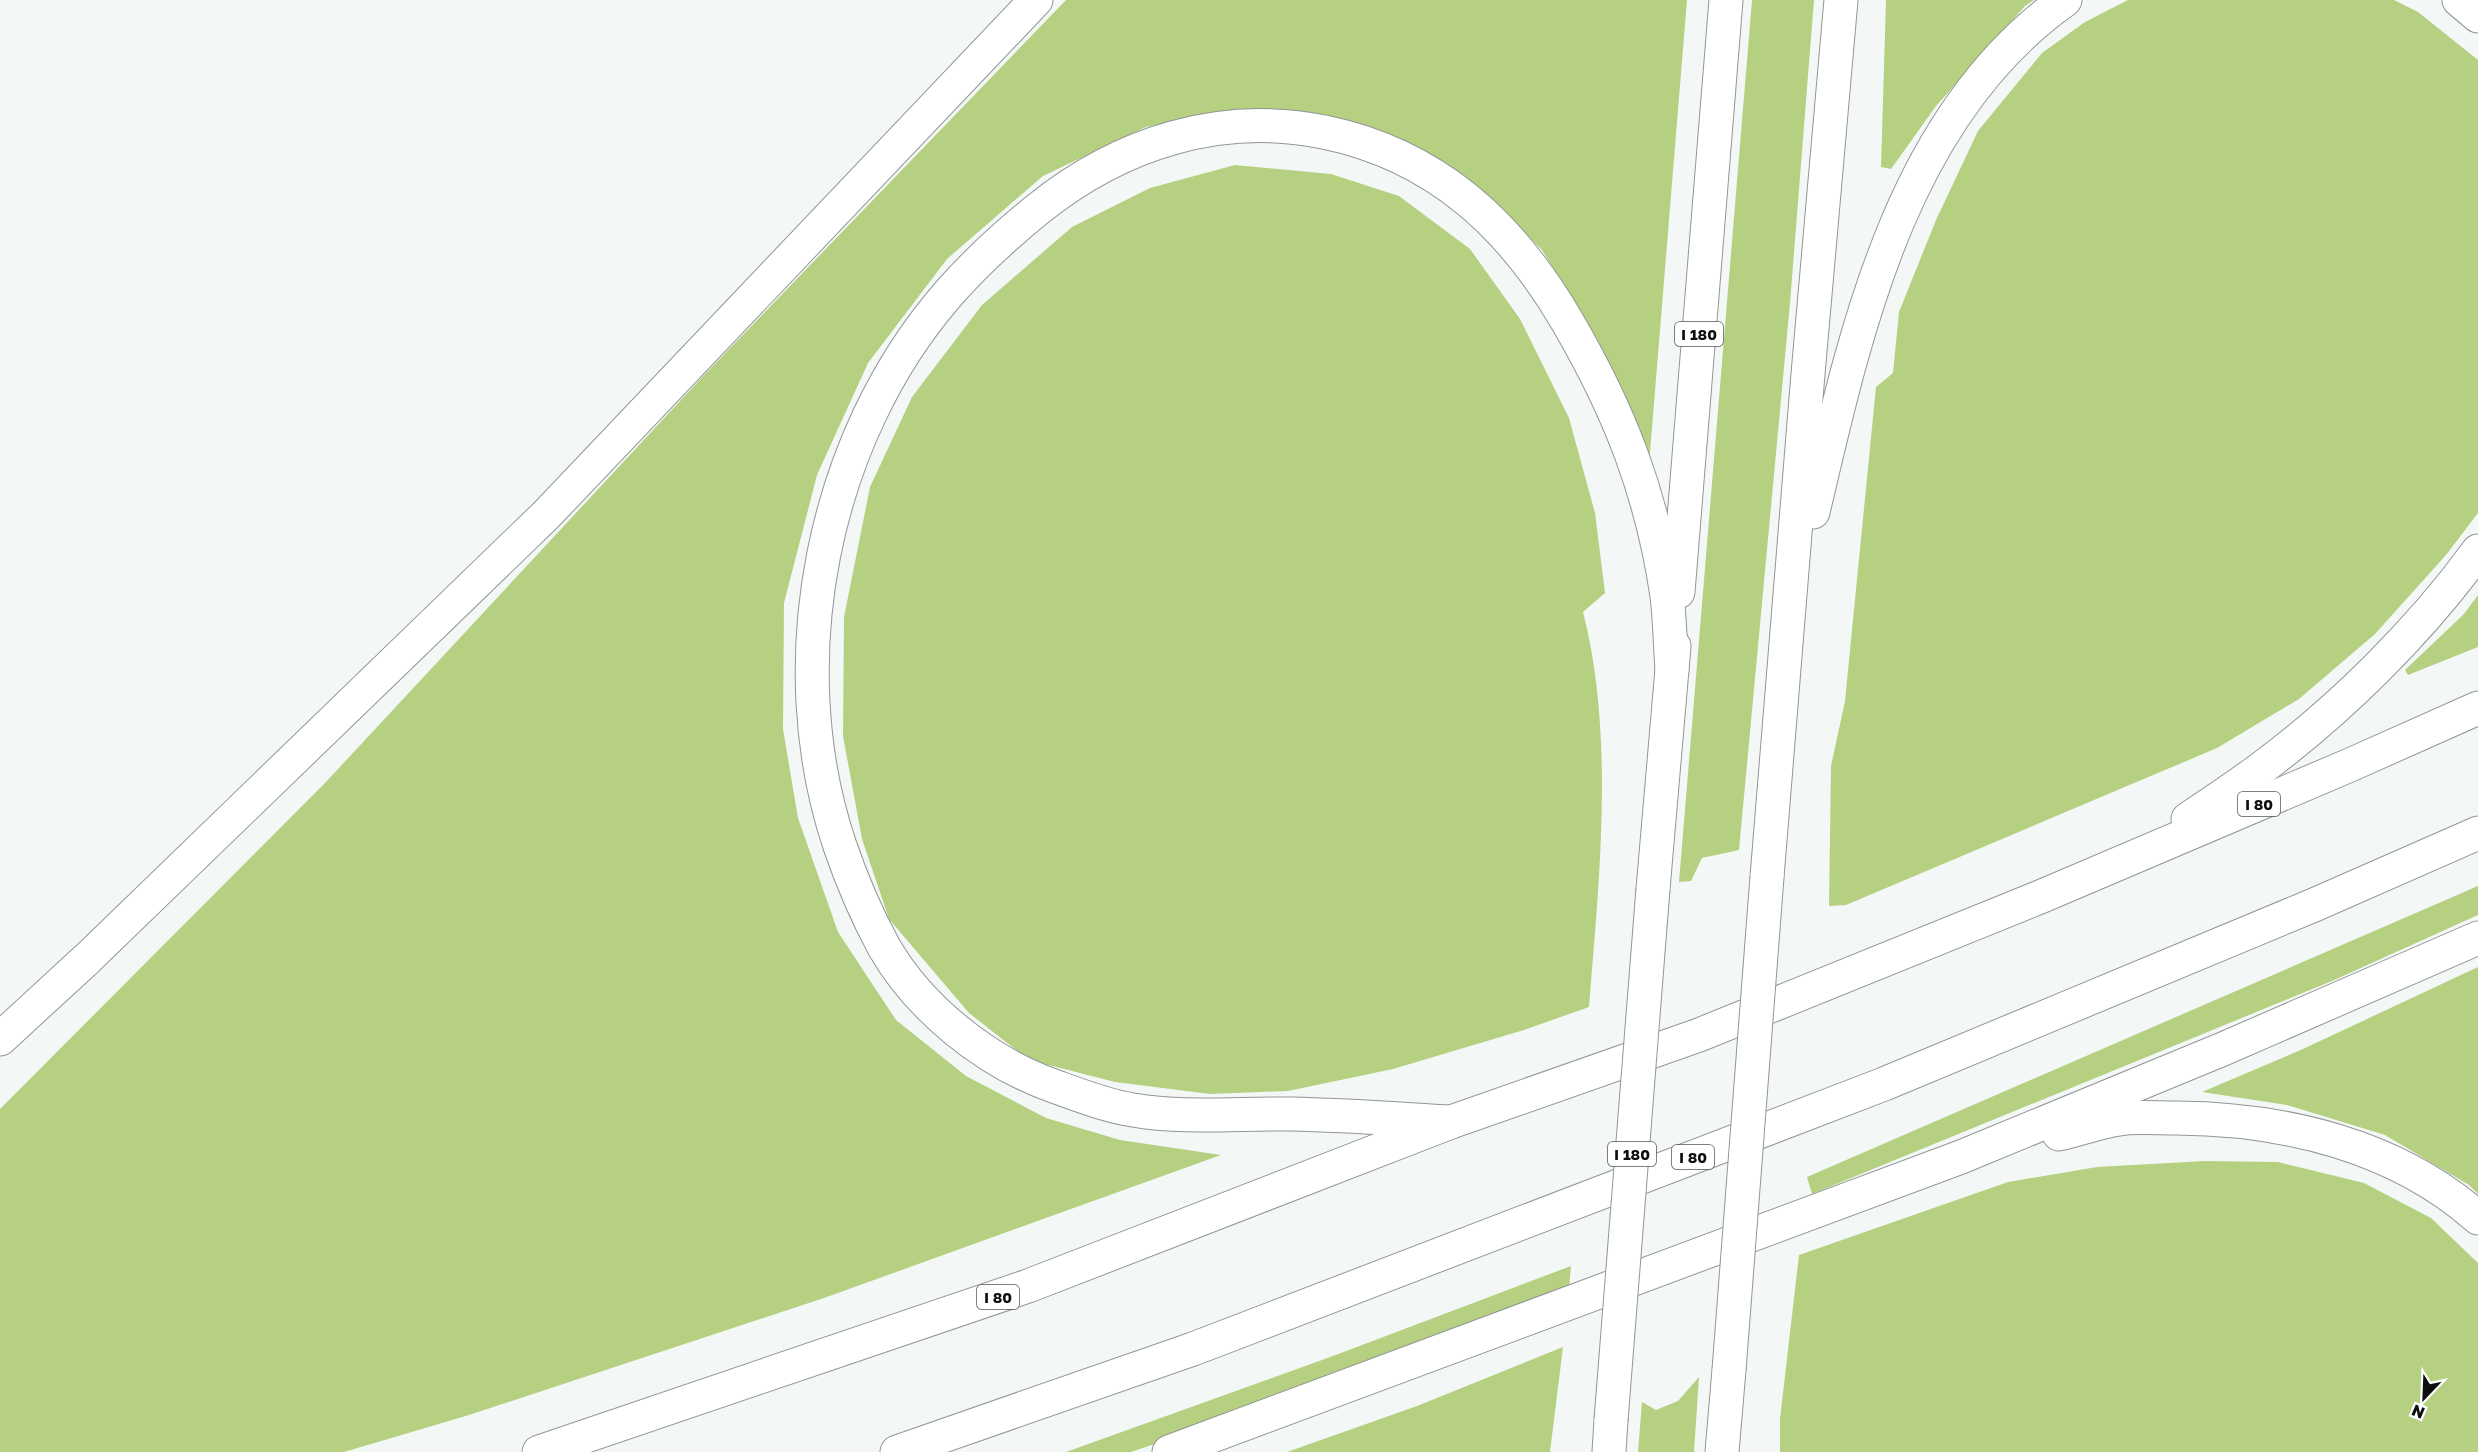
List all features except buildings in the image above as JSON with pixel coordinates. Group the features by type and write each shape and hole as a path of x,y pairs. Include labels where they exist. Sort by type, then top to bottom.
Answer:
{"highway":[{"path":"0,1039 96,950 546,515 1036,0"},
{"name":"I 180","path":"1609,1452 1726,0"},
{"path":"1722,1452 1808,374 1841,0"},
{"path":"1786,652 1809,529 1841,390 1884,252 1917,177 1955,114 2001,57 2045,14 2065,0"},
{"path":"2459,0 2478,16"},
{"path":"1451,1122 1289,1114 1225,1116 1131,1110 1047,1084 1002,1063 961,1035 925,1001 887,952 856,891 832,821 817,748 812,662 819,576 839,492 866,422 902,357 945,297 996,243 1064,189 1123,154 1168,138 1229,126 1301,128 1349,137 1406,159 1448,184 1486,214 1527,259 1546,285 1600,378 1635,461 1655,530 1668,600 1672,669"},
{"path":"2040,897 2109,864 2187,820 2260,770 2342,701 2425,616 2478,551"},
{"name":"I 80","path":"539,1452 1028,1286 1451,1122 1699,1035 2040,897 2319,779 2478,708"},
{"name":"I 80","path":"897,1452 1193,1349 1884,1084 2314,906 2478,833"},
{"path":"1169,1452 1961,1157 2223,1049 2478,938"},
{"path":"1961,1157 2126,1118 2222,1119 2293,1129 2351,1145 2404,1166 2454,1197 2478,1218"},
{"path":"1210,1452 1267,1416"}],"green space":[{"path":"1066,0 1687,0 1647,489 1599,342 1542,250 1476,185 1402,141 1235,111 1146,127 1043,176 947,259 868,363 817,475 784,603 783,729 798,818 838,932 896,1020 966,1076 1046,1118 1120,1140 1221,1155 824,1298 469,1415 344,1452 0,1452 0,1109 325,783 707,372"},
{"path":"1752,0 1814,0 1790,303 1739,850 1702,858 1691,881 1679,882"},
{"path":"1886,0 2034,0 2025,6 1936,106 1891,169 1881,167"},
{"path":"2128,0 2394,0 2418,12 2478,60 2478,513 2446,555 2375,634 2299,699 2217,748 1846,905 1829,906 1831,766 1845,701 1876,387 1893,373 1899,312 1936,220 1978,131 2042,53 2085,22"},
{"path":"1235,165 1331,174 1399,196 1470,249 1520,319 1569,418 1595,513 1605,593 1583,612 1593,659 1599,708 1602,809 1589,1007 1524,1030 1393,1069 1288,1091 1210,1094 1115,1082 1029,1060 969,1013 889,919 862,839 843,736 844,617 870,487 912,397 982,305 1072,227 1150,188"},
{"path":"2478,595 2478,647 2408,675 2405,670 2464,614"},
{"path":"2478,886 2478,915 2332,981 1812,1194 1807,1177"},
{"path":"2478,967 2478,1194 2469,1185 2385,1135 2287,1105 2202,1092 2303,1049"},
{"path":"2205,1161 2278,1162 2364,1183 2431,1218 2478,1263 2478,1452 1780,1452 1780,1419 1799,1255 2008,1182 2097,1167"},
{"path":"1571,1266 1569,1290 1166,1440 1131,1452 1066,1452 1333,1356"},
{"path":"1563,1347 1550,1452 1287,1452 1417,1406"},
{"path":"1699,1377 1694,1452 1638,1452 1642,1402 1656,1410 1678,1401"}]}
